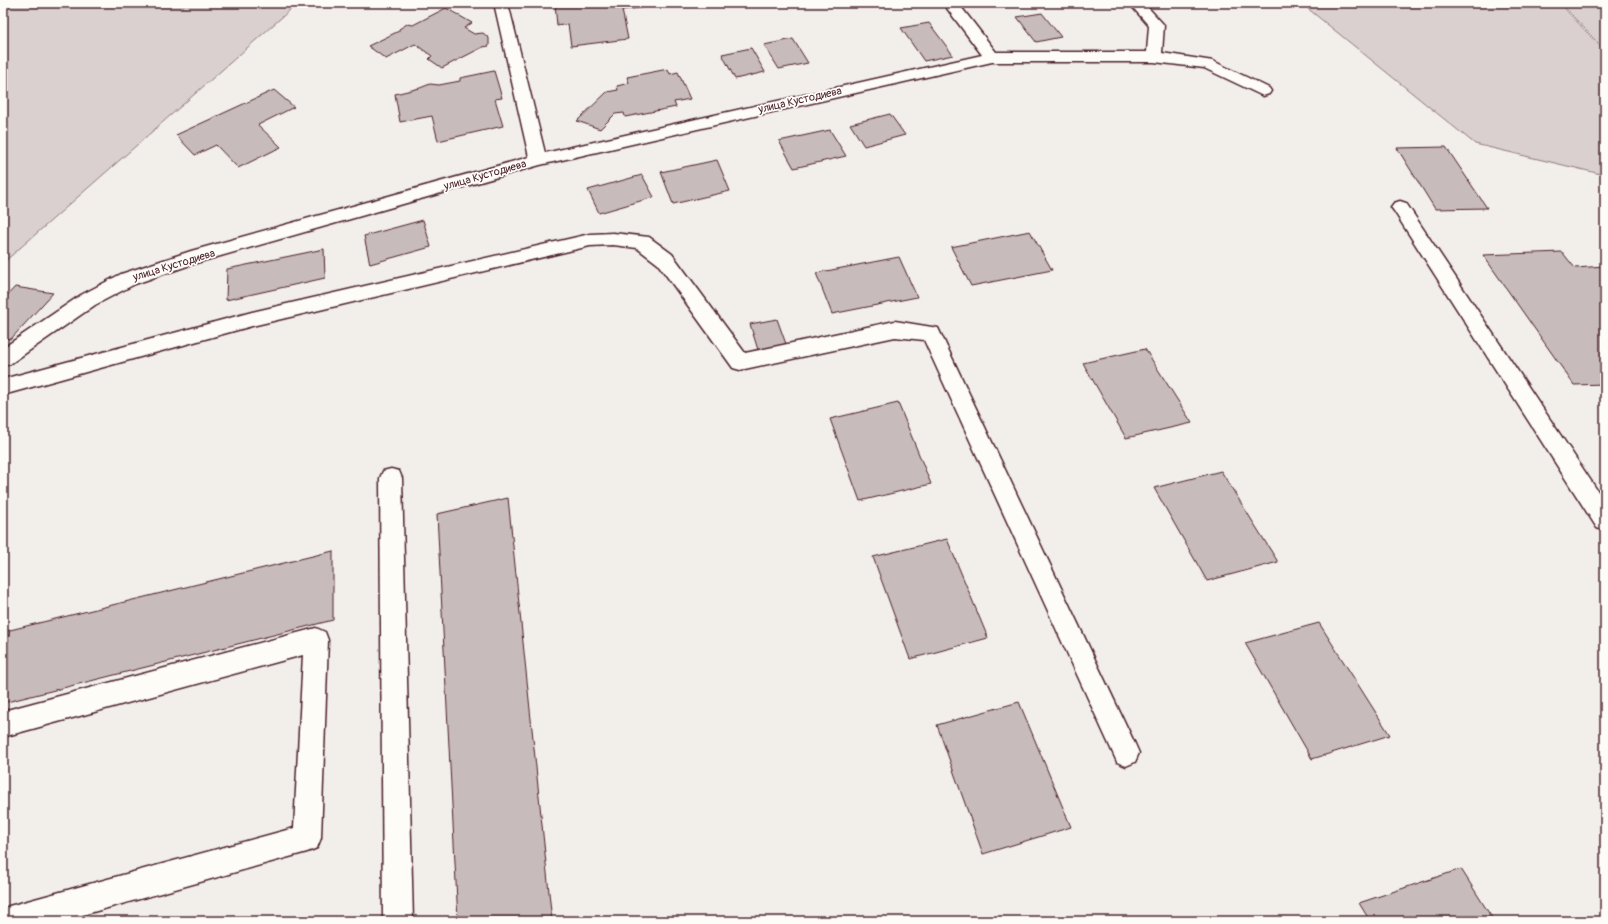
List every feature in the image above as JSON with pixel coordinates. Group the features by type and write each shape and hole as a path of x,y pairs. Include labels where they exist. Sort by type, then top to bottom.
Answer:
{"lane":[{"path":"501,3 538,160"},
{"path":"950,3 992,57"},
{"path":"1136,3 1157,25 1154,57"},
{"name":"улица Кустодиева","path":"3,358 88,300 128,279 191,258 538,160 992,57 1154,57 1208,64 1263,91"},
{"path":"1400,207 1605,521"},
{"path":"3,387 252,319 590,240 613,238 642,242 665,259 740,362 895,328 931,333 1126,753"},
{"path":"391,478 398,921"},
{"path":"3,724 316,640 307,838 9,921"}],"path":[{"path":"1560,3 1605,51"}],"shaded area":[{"path":"3,3 298,3 3,263"},
{"path":"1301,3 1605,3 1605,175 1475,144"}],"building":[{"path":"555,3 658,3 658,6 622,10 628,39 571,46 568,24 557,26"},
{"path":"446,8 472,23 464,28 474,34 483,33 489,38 489,46 483,47 442,68 429,59 432,56 415,44 386,59 368,46 399,31 399,29 407,24 413,25"},
{"path":"1042,13 1061,37 1036,42 1017,17"},
{"path":"929,23 953,55 924,61 901,28"},
{"path":"793,39 808,63 779,69 764,45"},
{"path":"751,48 765,72 735,79 722,54"},
{"path":"668,69 670,74 678,72 690,99 674,102 676,107 625,117 624,113 615,114 600,129 577,121 607,92 618,90 617,86 629,83 627,77"},
{"path":"494,71 502,98 495,99 503,126 438,141 432,116 400,122 395,94 430,84 439,85 460,81 460,78"},
{"path":"274,90 294,107 258,125 281,147 238,168 216,145 195,155 176,135"},
{"path":"890,114 905,135 864,146 850,124"},
{"path":"830,130 846,156 794,168 779,141"},
{"path":"1446,147 1487,208 1435,209 1397,148"},
{"path":"717,160 730,191 673,204 661,172"},
{"path":"642,175 654,197 599,213 588,190"},
{"path":"423,220 431,247 370,264 364,236"},
{"path":"1030,231 1052,270 971,286 951,247"},
{"path":"324,249 325,278 226,300 227,269"},
{"path":"1562,252 1575,268 1605,266 1605,384 1574,385 1483,255"},
{"path":"899,257 917,297 832,314 816,273"},
{"path":"15,287 53,293 11,339 3,338 3,300"},
{"path":"777,319 786,344 758,350 750,324"},
{"path":"1145,349 1192,423 1126,438 1083,363"},
{"path":"898,403 931,484 860,501 830,419"},
{"path":"1221,471 1278,562 1207,581 1154,488"},
{"path":"508,498 552,921 458,921 437,514"},
{"path":"947,539 988,638 910,659 873,557"},
{"path":"333,551 333,620 3,703 3,665 10,630"},
{"path":"1319,623 1390,735 1312,759 1245,643"},
{"path":"10,630 3,665 3,632"},
{"path":"1019,702 1071,827 983,854 937,725"},
{"path":"1461,869 1494,921 1370,921 1359,903"}]}
